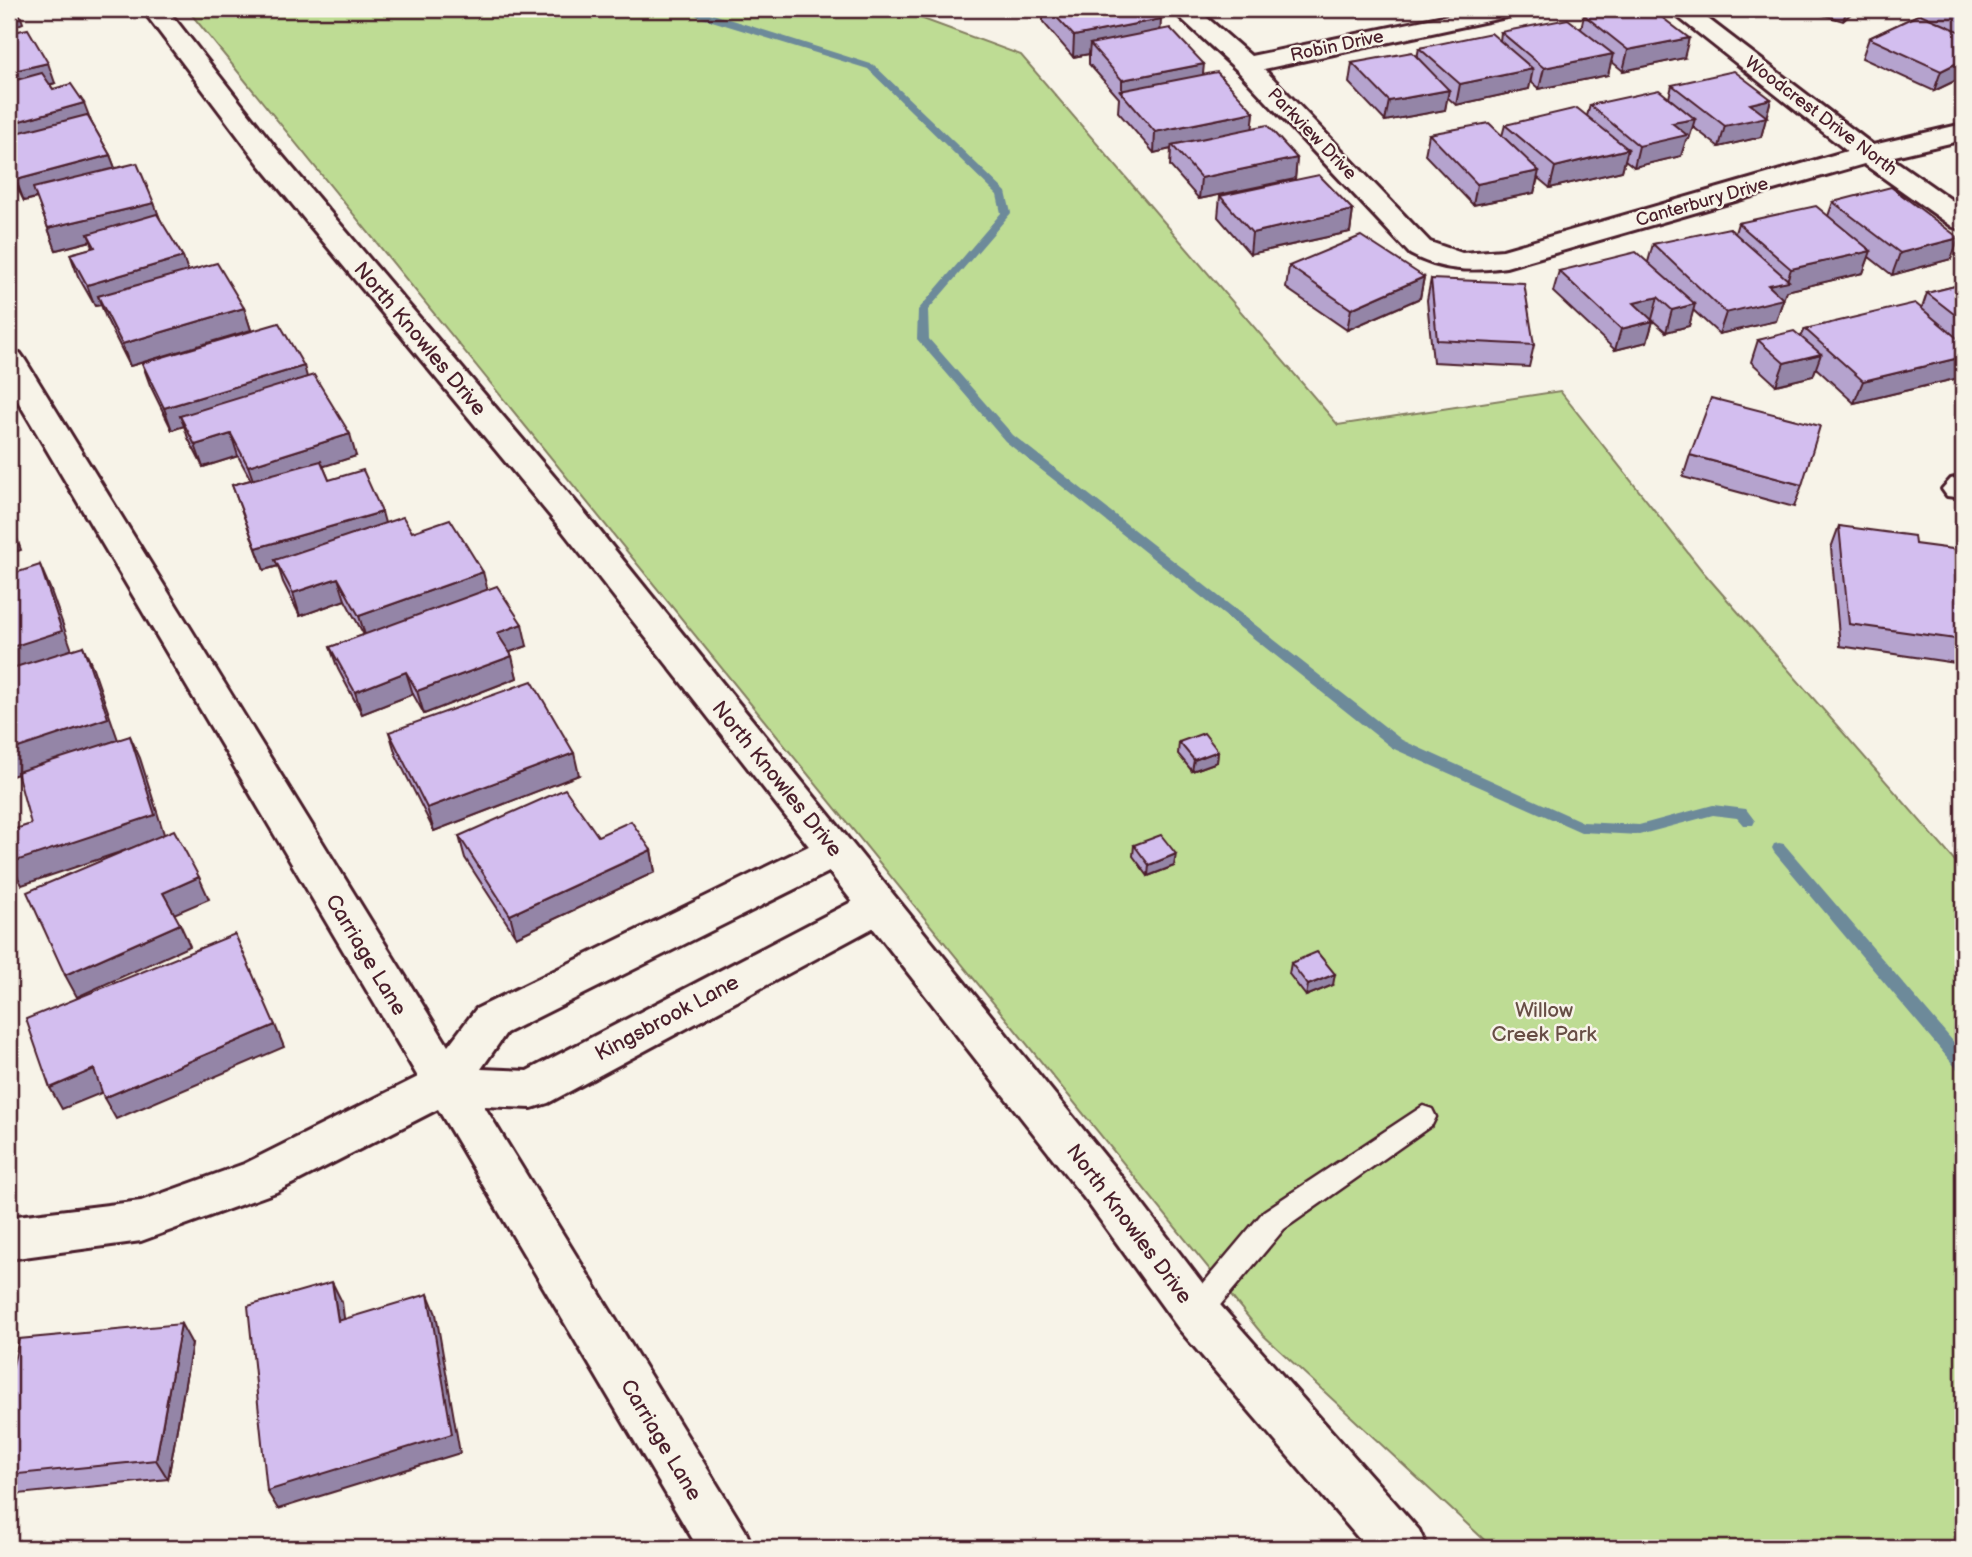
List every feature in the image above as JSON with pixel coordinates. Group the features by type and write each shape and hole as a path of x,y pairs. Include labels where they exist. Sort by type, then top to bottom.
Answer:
{"street":[{"name":"North Knowles Drive","path":"154,9 269,158 573,521 1104,1189 1196,1313 1401,1548"},
{"name":"Parkview Drive","path":"1183,9 1246,65 1420,248 1440,260"},
{"name":"Robin Drive","path":"1246,65 1511,9"},
{"name":"Woodcrest Drive North","path":"1680,9 1868,155 1963,221"},
{"name":"Canterbury Drive","path":"1440,260 1476,263 1506,258 1868,155 1963,132"},
{"name":"Carriage Lane","path":"9,360 444,1085 727,1548"},
{"path":"9,1238 141,1221 260,1178 444,1085 491,1021 835,851"},
{"name":"Kingsbrook Lane","path":"444,1085 531,1090 879,906"}],"lane":[{"path":"1196,1313 1274,1220 1423,1117"}],"green space":[{"name":"Willow Creek Park","path":"187,9 896,9 1021,55 1338,425 1560,391 1704,573 1963,870 1963,1548 1493,1548 1262,1334"}],"building":[{"path":"1049,9 1151,9 1161,19 1074,36"},
{"path":"1613,9 1651,9 1689,38 1628,50 1584,15"},
{"path":"1930,9 1963,9 1963,15"},
{"path":"1920,14 1963,33 1963,60 1941,71 1869,38"},
{"path":"1568,19 1613,54 1544,68 1501,32"},
{"path":"1170,28 1204,64 1122,80 1090,44"},
{"path":"28,29 48,63 9,72 9,33"},
{"path":"1491,33 1533,69 1460,84 1419,48"},
{"path":"1412,52 1449,90 1389,101 1352,63"},
{"path":"1734,71 1771,99 1750,104 1767,117 1725,126 1672,85"},
{"path":"1217,72 1254,112 1155,132 1120,91"},
{"path":"42,73 53,89 71,84 84,103 9,124 9,82"},
{"path":"1659,90 1695,119 1672,123 1687,135 1639,146 1590,105"},
{"path":"1577,108 1628,149 1555,167 1505,125"},
{"path":"87,115 110,155 16,180 9,166 9,135"},
{"path":"1489,123 1539,171 1477,184 1429,134"},
{"path":"1267,125 1297,158 1201,178 1172,145"},
{"path":"137,163 154,203 48,228 33,188"},
{"path":"1319,175 1353,210 1252,233 1220,196"},
{"path":"1891,187 1959,238 1900,253 1833,202"},
{"path":"1816,206 1871,251 1791,269 1738,223"},
{"path":"157,214 183,257 87,285 70,254 95,247 88,234"},
{"path":"1729,228 1789,281 1768,285 1783,299 1726,313 1653,244"},
{"path":"1361,236 1424,277 1351,309 1289,266"},
{"path":"1636,252 1695,304 1672,310 1658,297 1634,303 1653,321 1621,329 1559,271"},
{"path":"217,263 244,308 122,344 98,296"},
{"path":"1431,279 1524,283 1534,345 1437,340"},
{"path":"1963,284 1963,321 1927,293"},
{"path":"1915,303 1963,343 1963,357 1863,381 1805,329"},
{"path":"279,323 304,366 164,408 142,363"},
{"path":"1794,331 1821,354 1784,363 1758,340"},
{"path":"314,375 350,434 248,466 231,434 195,445 180,416"},
{"path":"1711,398 1820,426 1802,485 1690,455"},
{"path":"321,461 329,480 363,470 382,512 256,548 232,485"},
{"path":"403,517 412,532 450,519 483,572 359,616 338,578 293,593 275,560"},
{"path":"1839,526 1914,536 1915,544 1960,550 1963,571 1963,640 1849,624"},
{"path":"40,565 62,631 9,648 9,575"},
{"path":"497,586 522,624 497,633 512,656 417,691 406,672 355,692 330,647"},
{"path":"83,646 108,718 9,751 9,669"},
{"path":"532,681 574,753 427,808 389,732"},
{"path":"1204,733 1218,751 1194,760 1179,742"},
{"path":"130,736 155,815 10,863 9,831 31,824 17,772"},
{"path":"565,789 598,836 631,821 651,850 510,915 459,836"},
{"path":"174,830 199,877 163,893 180,924 65,975 27,892"},
{"path":"1161,835 1176,854 1149,865 1134,845"},
{"path":"235,934 275,1025 104,1098 94,1069 50,1088 26,1019"},
{"path":"1317,952 1335,974 1308,985 1291,963"},
{"path":"332,1282 338,1321 428,1294 452,1434 267,1491 248,1306"},
{"path":"181,1324 156,1460 9,1475 9,1383 19,1339"}],"waterway":[{"path":"691,9 702,15 871,67 1002,194 1006,213 923,310 923,339 1009,438 1397,744 1581,827 1639,830 1713,810 1741,813 1748,821"},
{"path":"1779,848 1963,1064"}]}
